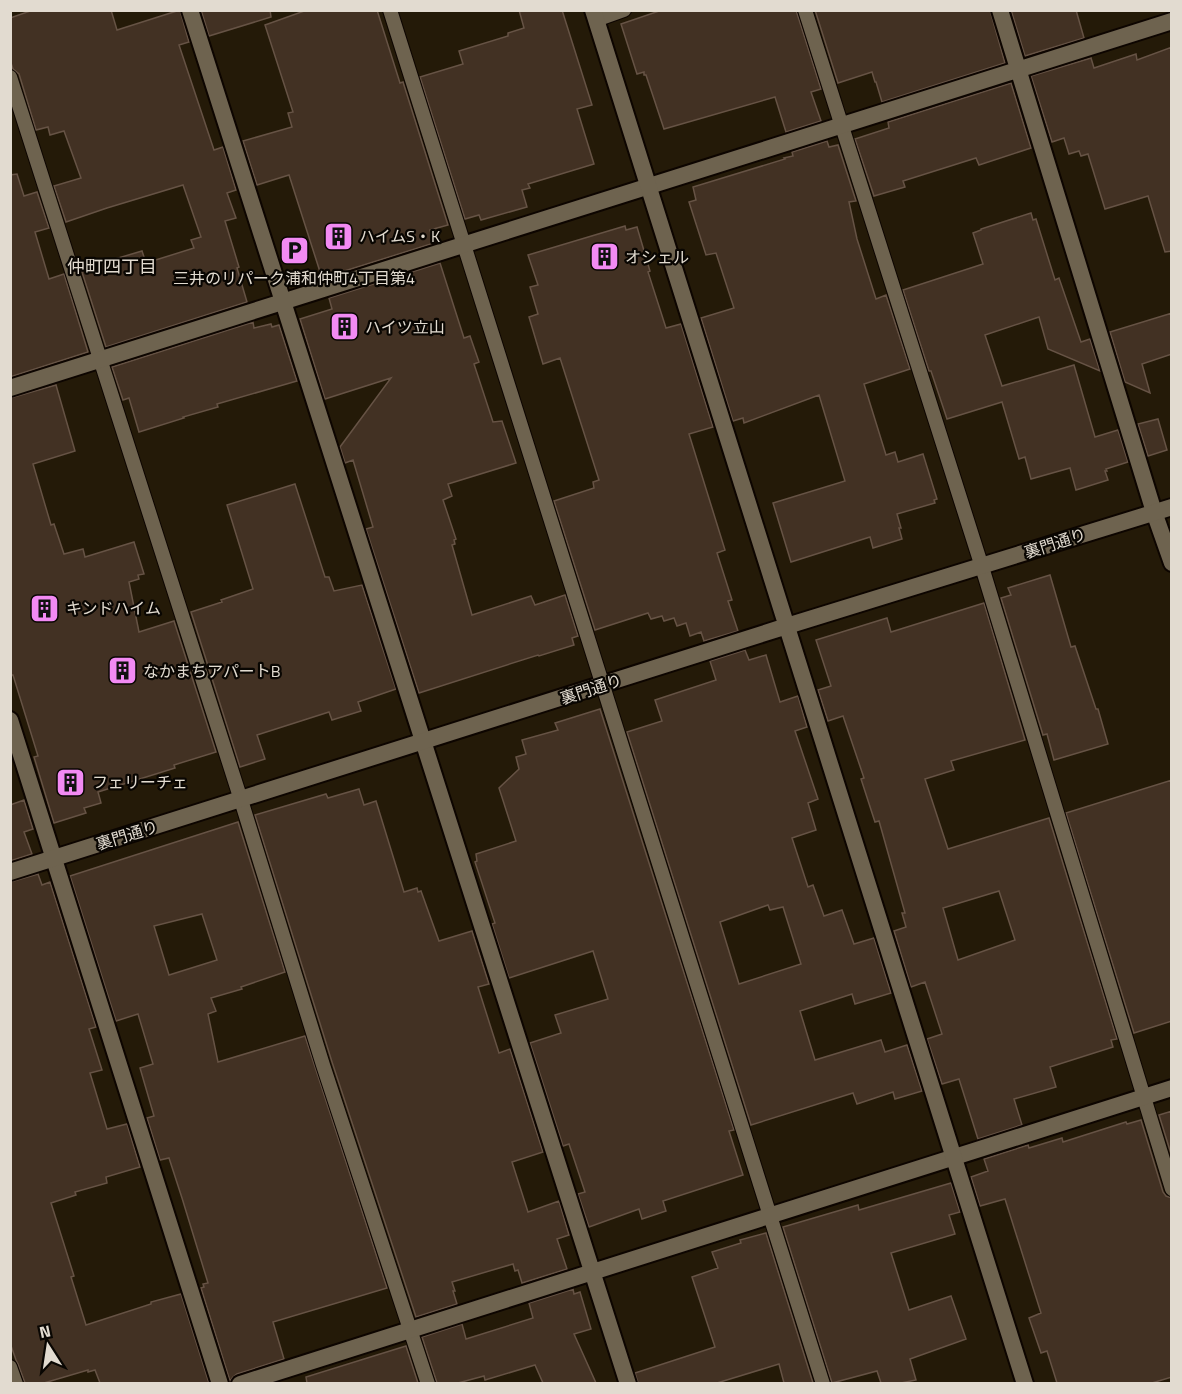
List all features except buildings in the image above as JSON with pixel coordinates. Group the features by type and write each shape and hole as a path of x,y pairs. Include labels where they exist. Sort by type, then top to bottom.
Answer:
{"street":[{"path":"190,10 628,1383"},
{"path":"1000,10 1154,512 1172,563"},
{"path":"594,15 1025,1383"},
{"path":"10,388 1172,21"},
{"name":"裏門通り","path":"10,872 787,626 1172,507"},
{"path":"10,720 220,1383"},
{"path":"240,1383 1172,1088"}],"lane":[{"path":"390,10 823,1383"},
{"path":"594,15 624,10"},
{"path":"805,10 982,567 1172,1189"},
{"path":"10,77 241,800 323,1065 428,1383"},
{"path":"10,1366 16,1383"}],"place":[{"name":"ハイムS・K","path":"338,236"},
{"name":"三井のリパーク浦和仲町4丁目第4","path":"294,250"},
{"name":"オシェル","path":"604,257"},
{"name":"ハイツ立山","path":"344,327"},
{"name":"キンドハイム","path":"45,608"},
{"name":"なかまちアパートB","path":"122,671"},
{"name":"フェリーチェ","path":"71,782"}],"district":[{"name":"仲町四丁目","path":"112,267"}]}
